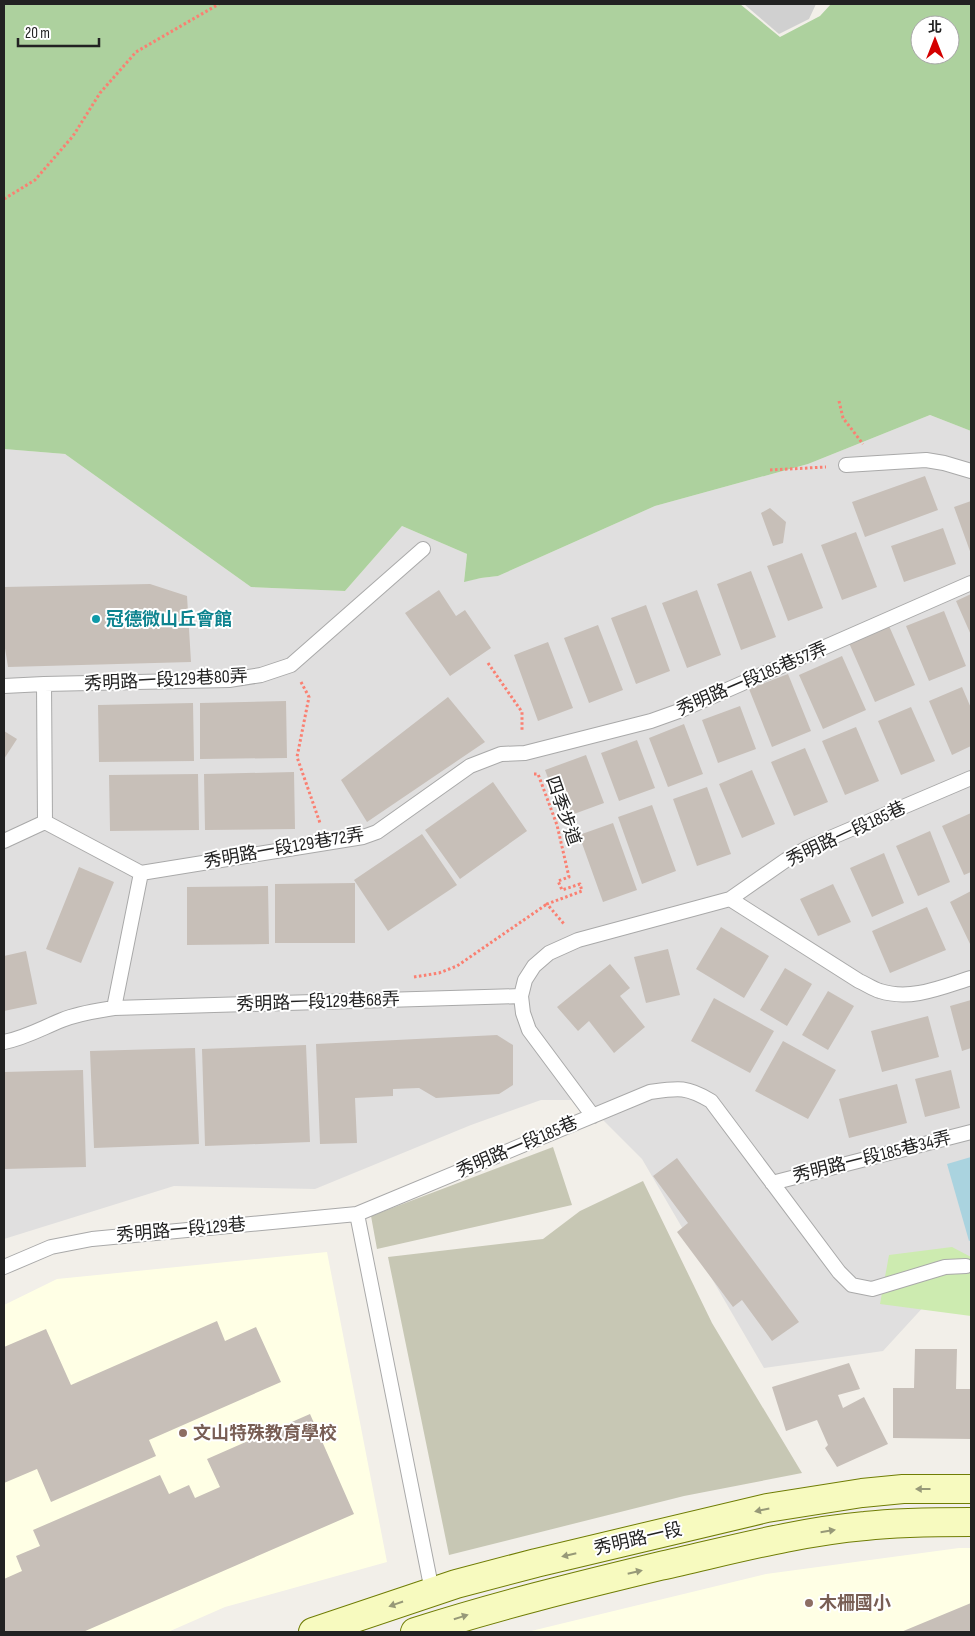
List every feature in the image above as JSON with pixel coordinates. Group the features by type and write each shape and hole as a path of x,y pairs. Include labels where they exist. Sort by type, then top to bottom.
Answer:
{"main road":[{"name":"秀明路一段","path":"313,1632 432,1591 536,1562 767,1508 862,1493 903,1489 971,1489"},
{"name":"秀明路一段","path":"415,1632 544,1593 775,1540 863,1526 920,1522 971,1522"}],"lane":[{"path":"846,465 926,460 971,471"},
{"name":"秀明路一段129巷80弄","path":"44,684 228,680 261,675 291,665 423,549"},
{"name":"秀明路一段185巷57弄","path":"524,753 651,721 679,711 971,583"},
{"path":"4,686 44,684 45,822"},
{"name":"秀明路一段129巷72弄","path":"141,873 364,837 377,832 470,766 501,754 524,753"},
{"name":"秀明路一段185巷","path":"357,1214 593,1116 529,1030 523,1013 521,996 525,980 534,966 549,953 578,940 730,899 786,860 809,847 971,778"},
{"path":"4,842 45,822"},
{"path":"4,1042 21,1038 61,1020 83,1013 114,1008 141,873 45,822"},
{"path":"730,899 859,981 879,991 897,995 917,994 971,978"},
{"name":"秀明路一段129巷68弄","path":"114,1008 521,996"},
{"name":"秀明路一段185巷34弄","path":"593,1116 650,1092 675,1088 694,1092 711,1101 839,1272 852,1285 872,1289 945,1267 966,1266"},
{"name":"秀明路一段185巷34弄","path":"772,1183 971,1132"},
{"path":"357,1214 432,1591"},
{"name":"秀明路一段129巷","path":"5,1263 51,1247 92,1239 357,1214"}],"path":[{"path":"4,199 35,180 73,136 100,93 136,52 219,4"},
{"path":"839,401 843,418 850,429 880,463"},
{"path":"770,470 846,465"},
{"name":"四季步道","path":"385,1000 408,978 439,972 457,966 547,904 582,891 580,884 562,890 558,881 569,877 557,825 538,774 522,774 524,753 522,712 488,663"},
{"path":"291,665 309,697 298,757 327,843"},
{"path":"547,904 578,940"}],"shaded area":[{"path":"744,4 816,4 809,19 779,34"},
{"path":"930,415 971,431 971,1255 883,1351 764,1368 642,1159 600,1117 579,1100 541,1100 471,1125 315,1189 174,1186 4,1239 4,449 65,454 251,587 345,591 402,526 467,554 464,581 498,576 655,506 808,464"},
{"path":"553,1147 572,1205 377,1249 371,1216"},
{"path":"643,1181 712,1323 802,1473 684,1496 449,1555 388,1257 543,1239 580,1211"},
{"name":"文山特殊教育學校","path":"327,1252 387,1562 225,1607 168,1632 4,1632 4,1305 57,1279"},
{"name":"木柵國小","path":"959,1548 971,1548 971,1632 527,1632 766,1574"}],"green space":[{"path":"4,4 740,4 780,37 820,16 831,4 971,4 971,431 930,415 808,464 655,506 498,576 464,582 467,554 402,526 345,591 251,587 65,454 4,449"},
{"path":"952,1247 971,1257 971,1316 880,1304 889,1255"}],"water":[{"path":"971,1157 971,1240 969,1241 947,1164"}],"building":[{"path":"925,476 938,510 865,537 852,502"},
{"path":"971,501 971,554 954,507"},
{"path":"770,508 786,522 783,543 773,546 761,513"},
{"path":"943,528 956,564 904,582 891,546"},
{"path":"856,532 877,587 842,600 821,545"},
{"path":"802,553 823,608 788,621 767,566"},
{"path":"751,571 776,637 741,650 717,584"},
{"name":"冠德微山丘會館","path":"150,584 187,596 191,662 8,667 4,642 4,587"},
{"path":"439,590 456,616 465,610 491,648 450,676 405,613"},
{"path":"697,590 721,655 687,668 662,603"},
{"path":"971,594 971,635 956,601"},
{"path":"646,605 670,671 636,684 611,618"},
{"path":"944,611 966,666 929,681 906,626"},
{"path":"598,625 623,690 589,703 564,638"},
{"path":"889,626 915,685 875,702 849,643"},
{"path":"548,642 573,708 538,721 514,655"},
{"path":"842,656 866,710 823,729 799,675"},
{"path":"788,674 811,731 772,747 749,689"},
{"path":"962,687 971,708 971,746 952,755 929,701"},
{"path":"448,697 485,742 367,822 341,780"},
{"path":"286,701 287,758 200,759 200,703"},
{"path":"193,703 194,761 99,762 98,705"},
{"path":"740,706 756,749 718,763 702,720"},
{"path":"911,707 935,761 901,775 878,721"},
{"path":"684,724 703,774 668,787 649,738"},
{"path":"856,727 879,781 845,795 822,741"},
{"path":"4,731 17,739 4,759"},
{"path":"637,740 655,788 619,801 601,753"},
{"path":"805,748 828,802 794,816 771,762"},
{"path":"586,755 604,803 563,818 545,770"},
{"path":"752,770 775,824 742,838 719,784"},
{"path":"294,772 295,829 205,830 204,774"},
{"path":"198,774 199,830 110,831 109,775"},
{"path":"493,782 527,831 460,879 425,830"},
{"path":"707,787 731,854 697,866 673,799"},
{"path":"652,805 676,871 642,884 618,817"},
{"path":"971,813 971,872 964,875 942,826"},
{"path":"613,823 637,890 603,902 579,835"},
{"path":"930,831 950,882 918,896 896,846"},
{"path":"422,834 457,885 388,931 354,880"},
{"path":"884,853 904,903 872,917 850,868"},
{"path":"79,867 114,882 81,963 46,949"},
{"path":"355,883 355,943 275,943 275,884"},
{"path":"833,884 851,922 818,936 800,899"},
{"path":"268,886 269,944 187,945 187,887"},
{"path":"971,891 971,946 950,902"},
{"path":"927,907 946,950 890,973 872,931"},
{"path":"721,927 769,956 744,998 696,969"},
{"path":"668,949 680,995 646,1003 634,957"},
{"path":"26,951 37,1004 4,1011 4,956"},
{"path":"610,964 630,988 620,996 645,1027 614,1053 589,1021 578,1031 557,1007"},
{"path":"785,968 812,984 787,1026 760,1010"},
{"path":"828,991 854,1006 828,1050 802,1035"},
{"path":"714,998 774,1031 750,1073 691,1041"},
{"path":"971,1000 971,1048 962,1051 950,1006"},
{"path":"928,1016 939,1057 882,1072 871,1031"},
{"path":"497,1035 513,1045 513,1085 499,1094 436,1098 419,1088 393,1089 393,1096 355,1098 357,1143 320,1144 316,1044"},
{"path":"783,1041 836,1070 808,1119 755,1091"},
{"path":"306,1045 310,1142 205,1146 202,1049"},
{"path":"195,1048 199,1144 94,1148 90,1051"},
{"path":"83,1070 86,1167 4,1169 4,1072"},
{"path":"951,1070 960,1108 925,1117 915,1079"},
{"path":"897,1084 907,1123 849,1138 839,1099"},
{"path":"677,1158 799,1322 772,1341 742,1300 733,1307 677,1232 688,1223 653,1176"},
{"path":"217,1321 225,1341 256,1327 281,1382 149,1440 156,1456 51,1502 37,1469 4,1483 4,1347 46,1329 71,1385"},
{"path":"915,1349 957,1349 956,1389 971,1389 971,1439 893,1438 893,1388 914,1388"},
{"path":"849,1363 860,1389 838,1395 843,1408 864,1397 888,1444 837,1467 825,1448 828,1445 817,1420 786,1431 772,1387"},
{"path":"310,1414 354,1514 83,1632 4,1632 4,1579 22,1571 16,1556 40,1546 33,1530 160,1475 169,1494 189,1485 195,1498 220,1487 207,1459"},
{"path":"971,1603 971,1632 901,1632"}],"place":[{"name":"冠德微山丘會館","path":"96,619"},
{"name":"文山特殊教育學校","path":"183,1433"},
{"name":"木柵國小","path":"809,1603"}]}
